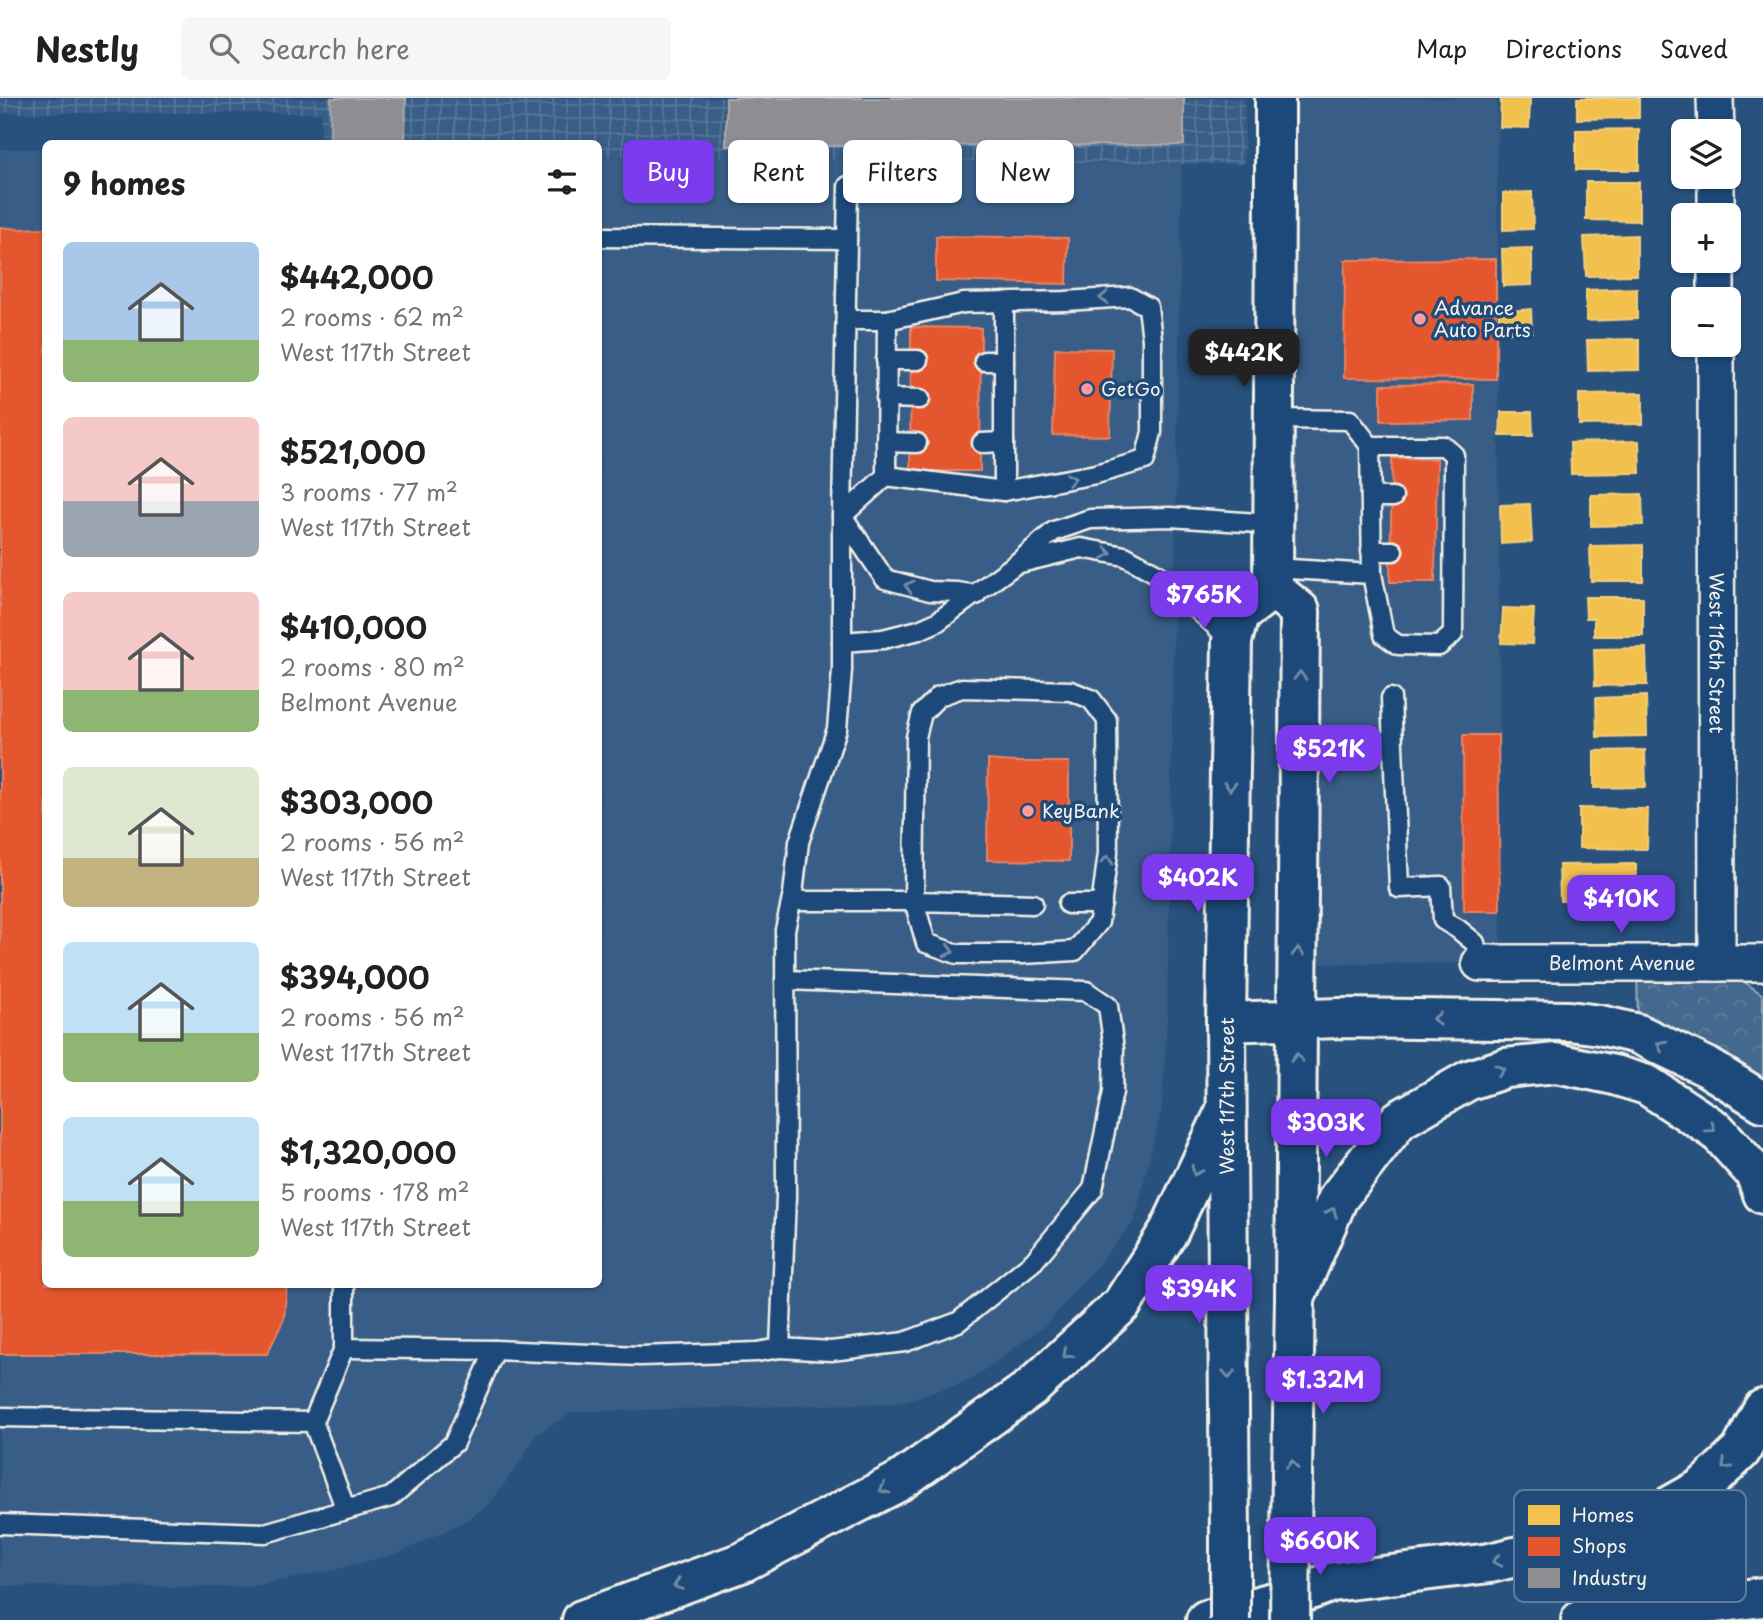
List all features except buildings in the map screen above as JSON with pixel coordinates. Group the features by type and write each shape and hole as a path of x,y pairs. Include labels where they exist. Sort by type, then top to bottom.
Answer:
{"main road":[{"path":"1275,98 1273,579 1300,611 1290,1620"},
{"name":"West 117th Street","path":"1230,1620 1226,1022 1232,641 1239,615 1273,579"},
{"path":"1226,1022 1339,1018 1569,1021 1600,1025 1638,1034 1707,1067 1763,1102"},
{"path":"1295,1298 1338,1198 1399,1120 1469,1080 1506,1068 1556,1063 1647,1085 1717,1131 1755,1173 1763,1194"},
{"path":"582,1620 744,1562 900,1481 1031,1388 1122,1304 1168,1231 1226,1110"},
{"path":"1698,1490 1741,1451 1763,1409"},
{"path":"1206,1620 1288,1598 1332,1582 1490,1563 1514,1557"},
{"path":"1581,1620 1723,1602"}],"street":[{"path":"1715,98 1716,119"},
{"name":"West 116th Street","path":"1716,357 1717,963"},
{"name":"Belmont Avenue","path":"1480,963 1763,963"}],"lane":[{"path":"780,1348 786,1196 785,930 792,901 799,842 837,729 842,670 848,203"},
{"path":"602,237 847,239"},
{"path":"845,320 887,320 964,303 1065,301 1130,296 1147,307 1152,339 1152,432 1145,460 1097,474 1004,491 886,476"},
{"path":"1004,302 1004,361 995,400 1004,442 1004,491"},
{"path":"842,516 886,476 887,320"},
{"path":"886,360 918,360"},
{"path":"984,360 1004,361"},
{"path":"886,398 920,399"},
{"path":"1274,419 1350,420 1370,446 1372,574 1384,635 1398,645 1439,646 1453,634 1446,551 1446,497 1454,455 1444,446 1370,446"},
{"path":"886,442 917,443"},
{"path":"982,443 1004,442"},
{"path":"1371,497 1393,497"},
{"path":"842,516 885,579 930,592 976,595"},
{"path":"842,642 883,639 919,630 937,622 1017,564 1054,531 1090,519 1170,517 1273,524"},
{"path":"1017,564 1081,548 1125,556 1159,575 1232,641"},
{"path":"1371,551 1393,551"},
{"path":"1273,579 1372,574"},
{"path":"962,688 1071,691 1091,699 1107,720 1108,853 1102,904 1099,922 1075,951 957,954 926,943 914,901 916,737 922,713 939,696 962,688"},
{"path":"1391,698 1399,888 1441,886 1443,920 1475,943 1480,963"},
{"path":"792,901 1033,904"},
{"path":"1068,904 1102,904"},
{"path":"344,1348 640,1356 757,1352 780,1348 831,1351 905,1342 958,1322 1034,1261 1093,1189 1113,1092 1114,1049 1108,1006 1086,991 785,980"},
{"path":"344,1288 344,1348 313,1422 346,1510"},
{"path":"0,1524 265,1533 391,1497 454,1443 495,1350"},
{"path":"0,1417 313,1422"}],"shaded area":[{"path":"0,98 1245,98 1244,164 1074,163 1074,140 976,140 976,161 962,161 962,140 843,140 843,159 829,159 829,140 728,140 728,158 714,158 714,140 623,140 623,156 602,156 602,140 321,140 321,113 0,113"},
{"path":"1274,98 1497,98 1501,963 1298,964 1300,612 1273,589"},
{"path":"0,149 42,149 42,1288 602,1288 602,156 623,156 623,203 714,203 714,158 728,158 728,203 829,203 829,159 843,159 843,203 962,203 962,161 976,161 976,203 1074,203 1074,163 1182,164 1167,1022 1162,1108 1134,1222 1046,1325 969,1381 898,1403 573,1412 536,1435 491,1502 469,1519 402,1552 330,1571 248,1587 0,1586"}],"green space":[{"path":"1637,963 1717,963 1763,995 1763,1102 1638,1034"}],"place":[{"name":"Advance Auto Parts","path":"1420,319"},
{"name":"GetGo","path":"1087,389"},
{"name":"KeyBank","path":"1028,811"}]}
